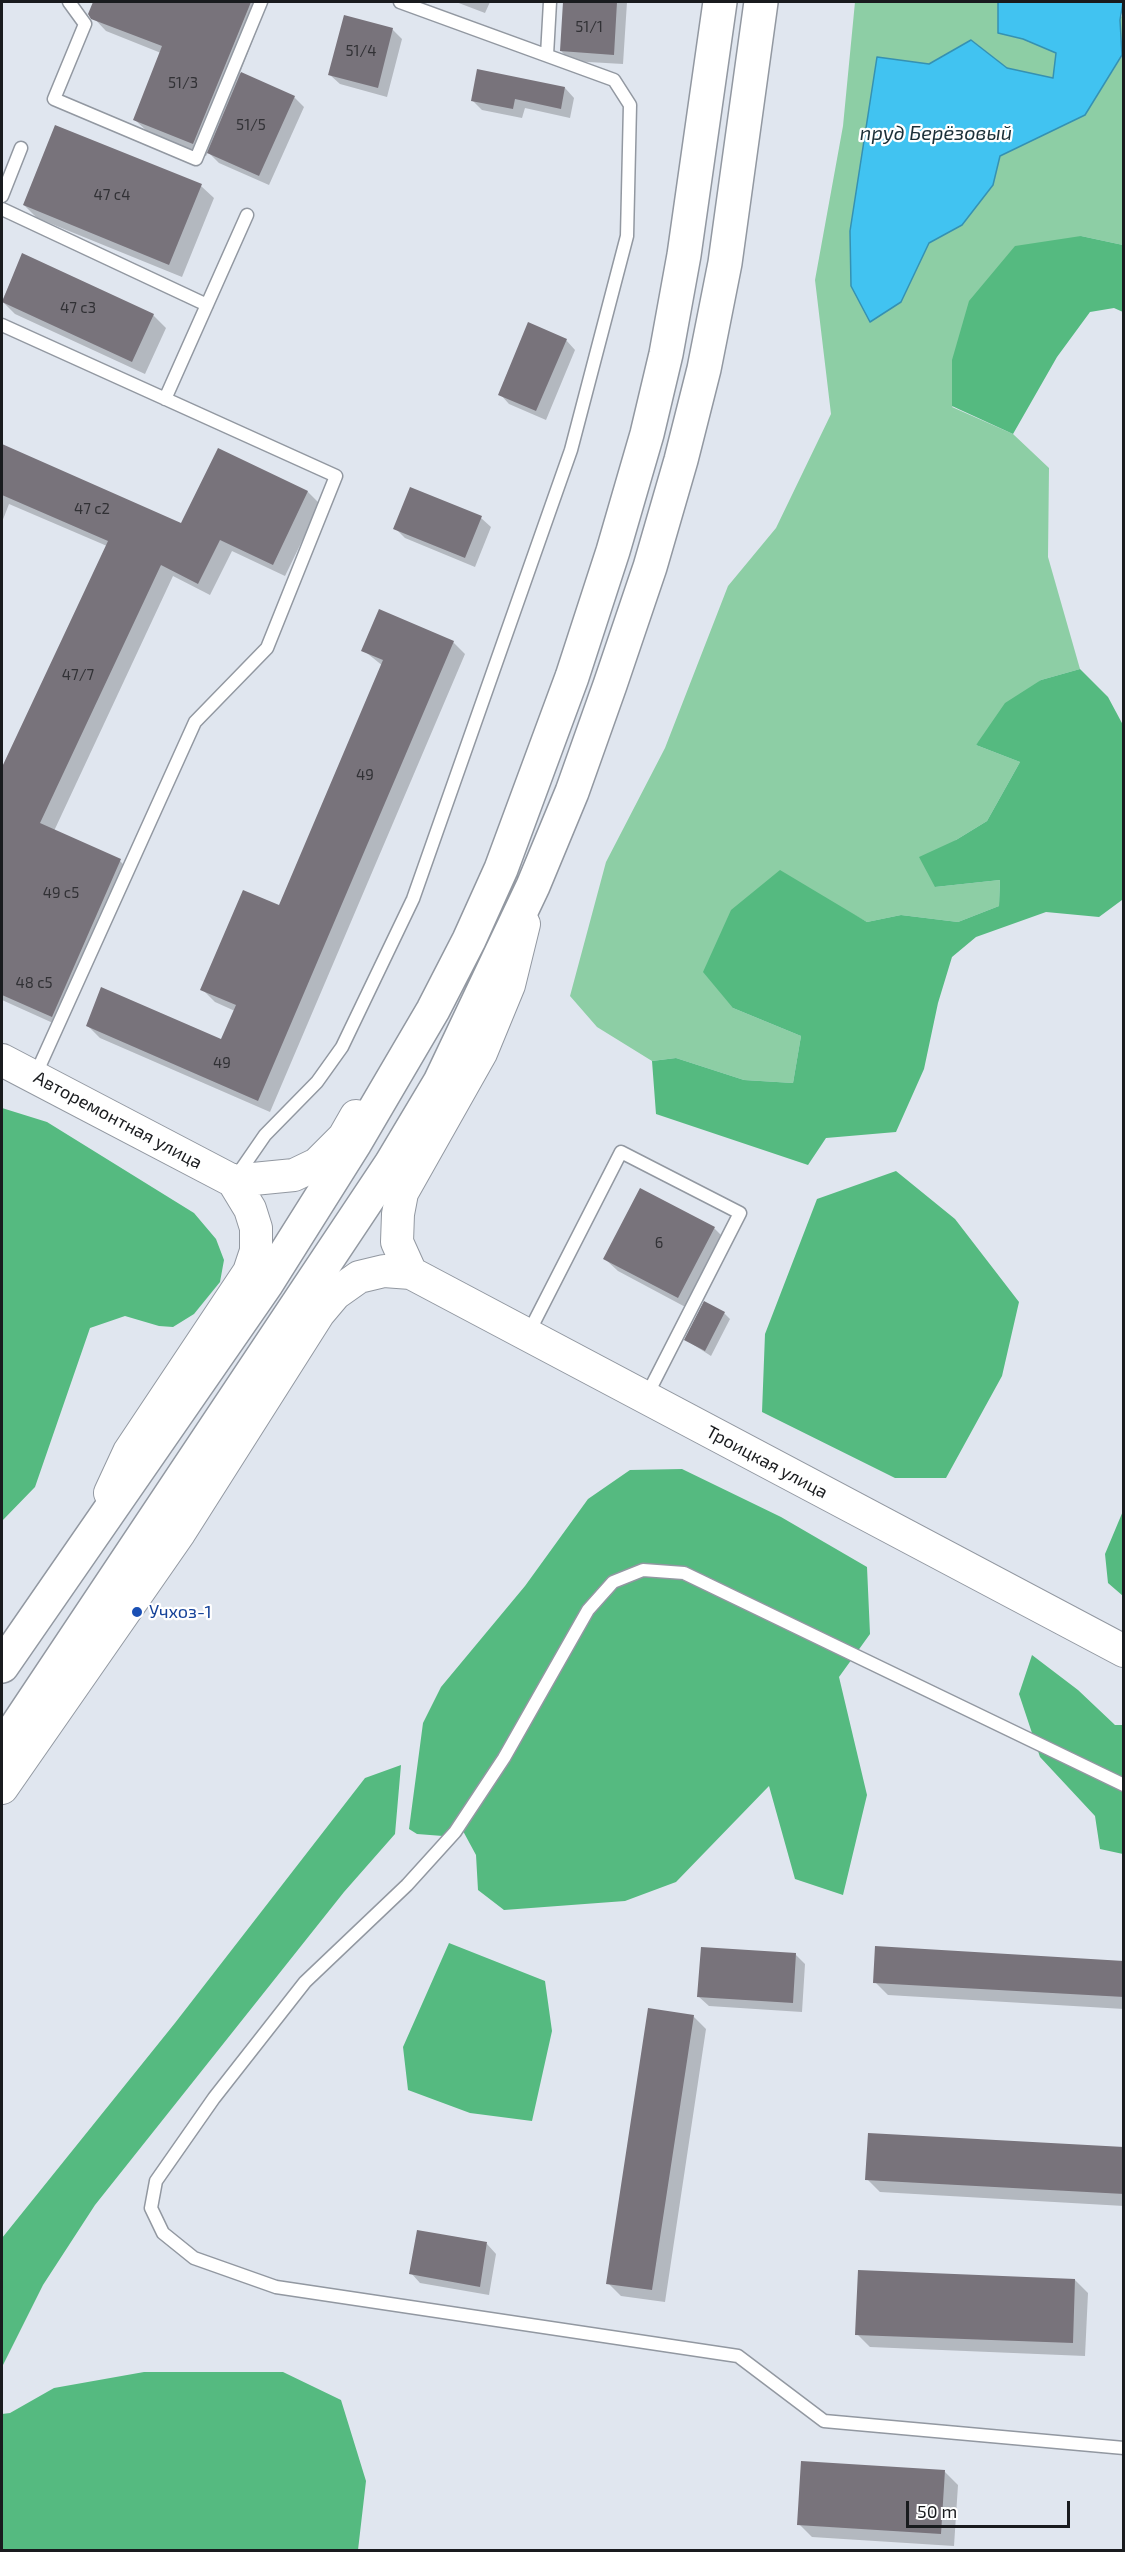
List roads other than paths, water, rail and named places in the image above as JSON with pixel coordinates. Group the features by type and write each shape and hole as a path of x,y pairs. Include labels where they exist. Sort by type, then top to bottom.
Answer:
{"highway":[{"path":"2,1666 290,1246 361,1133 432,1010 469,940 501,869 572,677 647,434 666,354 684,255 720,2"},
{"path":"2,1748 391,1164 440,1082 533,886 572,792 610,685 650,567 681,460 704,369 725,263 761,2"}],"street":[{"path":"2,1788 180,1532 319,1313 335,1294 359,1277 384,1270 411,1273 398,1242 398,1214 402,1193 481,1053 509,985 533,886"},
{"path":"83,1549 129,1452 249,1272 256,1251 256,1228 250,1209 233,1181 294,1175 317,1164 344,1137 424,1002 469,940"},
{"name":"Авторемонтная улица","path":"2,1060 233,1181"},
{"name":"Троицкая улица","path":"411,1273 1124,1651"}],"lane":[{"path":"69,2 84,24 54,99 196,159 261,2"},
{"path":"233,1181 265,1135 317,1082 342,1047 388,954 412,899 450,798 571,450 627,236 630,105 614,80 400,2"},
{"path":"547,55 550,2"},
{"path":"2,196 21,148"},
{"path":"2,209 207,305"},
{"path":"165,399 247,215"},
{"path":"2,325 336,476 267,648 195,722 35,1076"},
{"path":"528,1335 621,1152 740,1213 646,1397"},
{"path":"1124,1785 684,1573 643,1570 613,1582 588,1610 504,1758 455,1832 407,1885 305,1982 214,2098 156,2181 150,2208 163,2233 194,2258 276,2287 738,2356 824,2421 1124,2448"}],"water":[{"name":"пруд Берёзовый","path":"998,2 1123,2 1120,20 1122,55 1085,115 1000,156 993,185 962,225 929,243 901,302 870,322 851,286 850,231 877,57 929,64 971,40 1007,68 1053,78 1056,53 1023,39 998,33"}],"place":[{"name":"Учхоз-1","path":"137,1612"}]}
